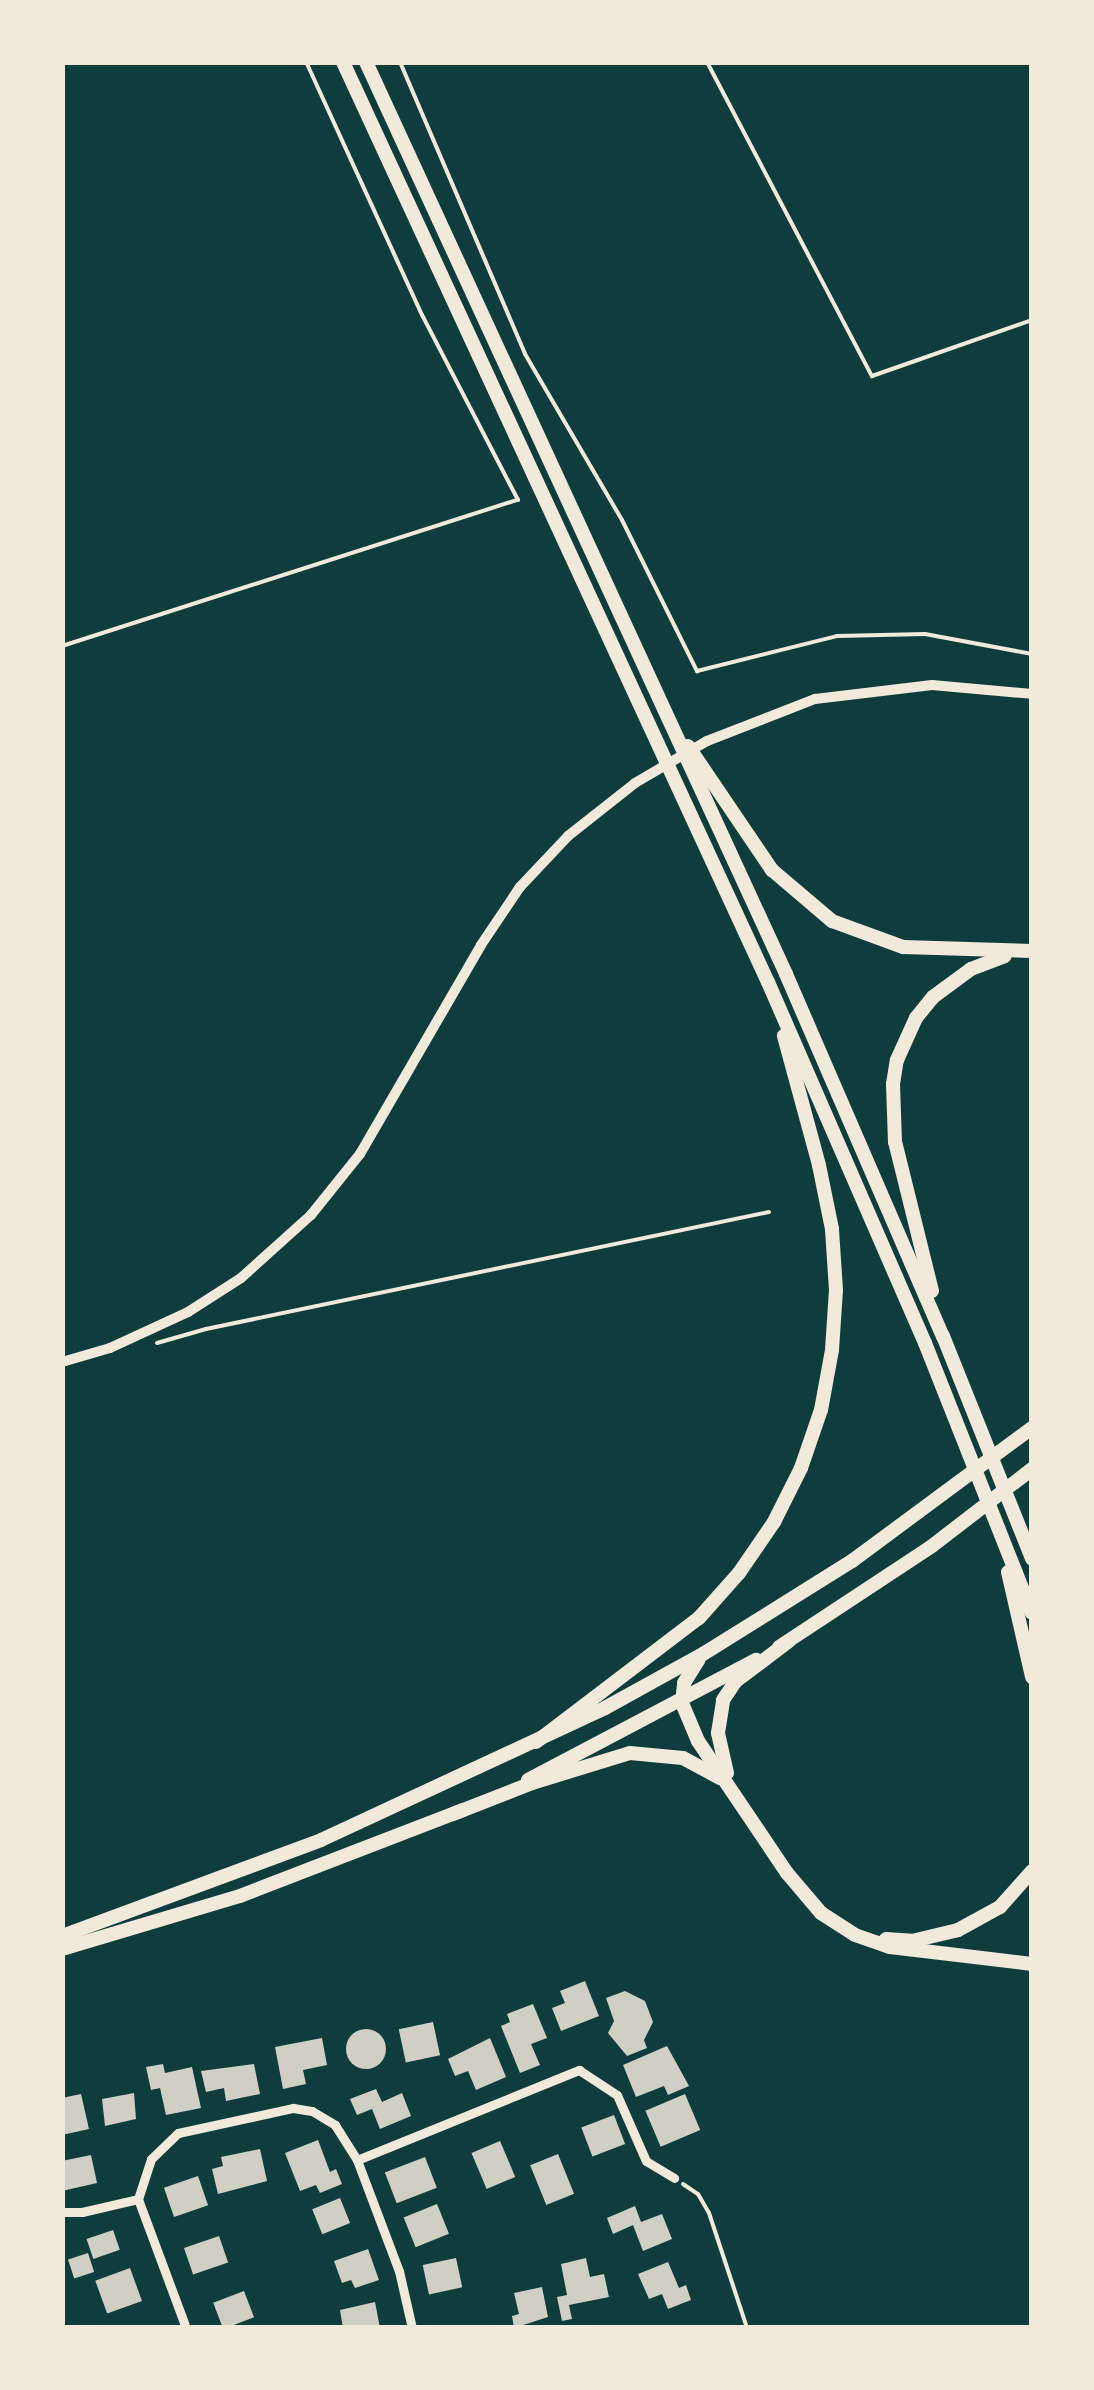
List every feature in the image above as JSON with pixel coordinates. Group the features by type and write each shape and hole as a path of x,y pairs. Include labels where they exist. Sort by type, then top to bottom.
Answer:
{"main road":[{"path":"343,62 768,982 878,1232 1032,1613"},
{"path":"366,62 786,974 943,1336 1032,1560"},
{"path":"663,708 772,870 832,921 903,947 1032,952"},
{"path":"943,1336 895,1142 892,1105 898,1060 916,1018 951,981 992,959 1032,952"},
{"path":"536,1742 652,1658 699,1618 740,1572 780,1509 820,1410 834,1320 832,1229 820,1164 768,982"},
{"path":"62,1936 321,1840 536,1742 702,1654 922,1513 1032,1428"},
{"path":"732,1788 718,1733 723,1700 736,1680 932,1546 1032,1470"},
{"path":"996,1518 1032,1676"},
{"path":"454,1814 682,1702 789,1641"},
{"path":"702,1654 684,1682 682,1702 690,1729 806,1898 838,1924 890,1947 1032,1964"},
{"path":"62,1949 255,1890 532,1783 630,1753 682,1758 732,1788"},
{"path":"838,1924 890,1940 935,1937 1000,1907 1032,1871"}],"street":[{"path":"62,1362 122,1343 188,1312 241,1278 312,1215 360,1154 481,945 520,887 568,836 636,782 733,729 816,700 873,689 947,686 1032,694"},
{"path":"358,2160 579,2070 616,2095 646,2161 674,2178"},
{"path":"186,2328 138,2200 151,2159 178,2133 293,2108 312,2111 334,2125 358,2160 399,2271 412,2328"},
{"path":"62,2212 138,2200"}],"path":[{"path":"62,646 518,500 422,314 306,62"},
{"path":"400,62 525,354 622,520 698,671 837,636 925,634 1032,654"},
{"path":"708,62 872,376 1032,320"},
{"path":"159,1344 206,1328 768,1212"},
{"path":"674,2178 698,2194 708,2214 747,2328"}],"building":[{"path":"585,1981 599,2016 561,2031 552,2008 565,2003 560,1991"},
{"path":"625,1991 645,2001 653,2022 644,2040 647,2048 627,2056 608,2033 614,2021 606,1998"},
{"path":"533,2004 547,2038 531,2044 540,2065 520,2073 501,2026 510,2022 507,2014"},
{"path":"433,2022 440,2055 406,2063 399,2029"},
{"path":"366,2029 380,2035 386,2049 380,2063 366,2069 352,2063 346,2049 352,2035"},
{"path":"322,2038 327,2065 303,2070 306,2084 283,2089 275,2047"},
{"path":"490,2038 506,2077 476,2090 468,2071 455,2076 448,2059"},
{"path":"667,2046 689,2086 668,2095 664,2086 636,2097 623,2065"},
{"path":"163,2064 165,2073 192,2067 201,2108 166,2115 160,2088 151,2090 146,2067"},
{"path":"254,2064 260,2094 226,2101 224,2088 206,2092 201,2071"},
{"path":"376,2089 382,2102 402,2093 411,2116 380,2129 372,2109 357,2115 350,2099"},
{"path":"134,2093 136,2119 105,2126 102,2099"},
{"path":"81,2094 89,2129 62,2135 62,2098"},
{"path":"685,2094 700,2130 661,2147 645,2111"},
{"path":"614,2115 625,2144 592,2156 581,2128"},
{"path":"318,2140 330,2172 336,2169 342,2184 320,2193 316,2185 300,2191 285,2153"},
{"path":"500,2141 515,2177 487,2189 471,2153"},
{"path":"260,2149 267,2181 218,2194 212,2169 223,2166 221,2157"},
{"path":"558,2154 574,2194 546,2205 530,2165"},
{"path":"91,2155 97,2183 62,2191 62,2161"},
{"path":"425,2157 437,2188 397,2203 385,2172"},
{"path":"198,2176 208,2205 174,2217 164,2188"},
{"path":"340,2198 350,2223 322,2234 312,2209"},
{"path":"437,2204 449,2234 416,2247 404,2217"},
{"path":"635,2206 641,2222 662,2214 672,2239 643,2251 633,2225 613,2234 607,2218"},
{"path":"113,2230 120,2250 93,2259 87,2239"},
{"path":"219,2236 228,2262 193,2275 184,2248"},
{"path":"368,2249 379,2280 355,2288 351,2280 342,2283 334,2261"},
{"path":"88,2253 94,2272 74,2279 68,2259"},
{"path":"456,2258 462,2287 429,2294 423,2265"},
{"path":"586,2258 590,2277 604,2274 609,2297 569,2305 572,2319 562,2321 557,2297 567,2295 561,2264"},
{"path":"668,2262 679,2288 686,2285 691,2300 668,2309 662,2294 649,2299 638,2274"},
{"path":"130,2268 142,2301 107,2314 95,2281"},
{"path":"542,2287 548,2317 514,2328 512,2316 519,2314 514,2293"},
{"path":"244,2291 254,2317 223,2328 213,2303"},
{"path":"375,2302 380,2328 343,2328 340,2310"}]}
